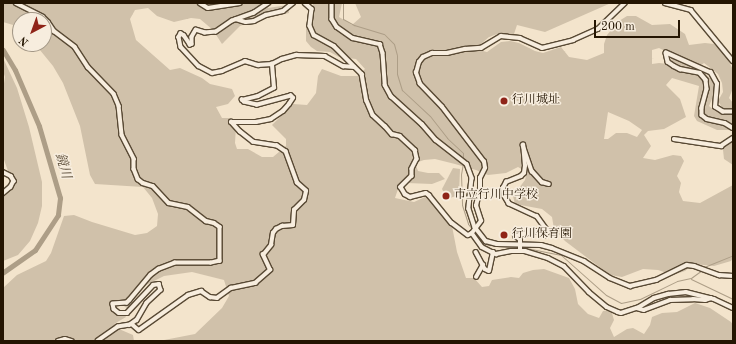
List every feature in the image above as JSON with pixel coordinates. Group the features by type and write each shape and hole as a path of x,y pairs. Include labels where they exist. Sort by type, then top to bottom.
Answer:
{"street":[{"path":"16,3 43,17 54,31 75,47 88,67 114,94 119,106 122,135 134,159 134,169 138,179 143,183 153,186 169,203 188,207 206,221 214,223 220,227 220,261 210,264 174,263 151,275 127,303 113,304 114,309 119,313 127,313 153,285 159,284 161,290 147,303 137,320 132,324 118,327 98,341"},
{"path":"200,3 208,8 240,3"},
{"path":"269,3 254,13 236,19 216,32 205,33 196,30 192,37 192,44 190,45 181,34 179,37 179,44 199,66 212,72 222,72 245,61 258,65 272,64 296,55 325,56 343,66 355,68"},
{"path":"236,19 246,22 254,21 266,15 283,11 293,3"},
{"path":"305,3 312,9 310,26 314,35 334,46 362,74 367,101 373,115 392,134 400,136 407,142 416,153 417,159 412,169 412,176 401,187 404,194 410,196 426,193 458,228 468,235 472,233 481,221 477,211 476,202 480,189 480,178 485,168 484,162 442,107 420,84 416,73 419,62 423,57 432,53 447,53 465,49 481,48 501,36 520,38 542,48 573,40 598,29 626,3"},
{"path":"331,3 333,22 345,34 353,38 380,44 383,54 385,85 391,96 422,124 436,140 467,164 472,178 469,209 475,228 489,242 541,245 584,261 610,278 630,286 665,276 683,266 694,266 719,275 733,276"},
{"path":"665,3 691,10 733,61"},
{"path":"733,112 723,112 715,107 717,84 711,73 666,53 668,62 680,70 700,73 706,80 707,88 702,108 702,115 707,119 725,123 733,128"},
{"path":"132,324 139,330 188,294 201,291 210,297 217,298 230,288 255,283 270,270 262,255 271,244 273,233 276,230 282,226 293,225 294,210 304,200 306,191 297,183 286,152 277,146 253,142 240,132 231,122 256,122 271,119 283,111 289,104 293,98 291,96 257,105 244,102 242,100 258,96 274,88 272,64"},
{"path":"674,139 721,146 733,138"},
{"path":"520,251 520,240 514,236 536,231 545,235 548,232 537,217 509,204 504,196 503,188 506,182 521,176 524,172 525,166 523,146 532,172 542,182 548,184"},
{"path":"3,172 11,176 14,181 11,187 3,194"},
{"path":"472,233 482,247 498,254 520,251 548,258 564,266 607,307 621,313 637,308 654,298 668,294 686,292 712,298 733,308"},
{"path":"476,252 485,269 489,271 493,252"},
{"path":"476,277 483,266"},
{"path":"637,308 644,310 670,300 706,300 712,298"},
{"path":"58,341 65,339 72,341"}],"shaded area":[{"path":"3,3 269,3 268,8 288,5 289,13 259,19 240,26 222,44 213,30 200,19 191,18 174,22 157,16 148,8 135,10 130,19 136,40 170,70 180,68 202,78 210,84 232,89 235,96 228,104 216,107 222,118 231,118 236,127 235,143 237,149 248,149 262,157 273,157 286,146 286,139 272,125 293,104 307,105 316,93 318,76 322,69 341,76 357,76 365,69 356,59 339,57 330,52 317,51 306,41 306,28 313,19 313,3 342,3 339,17 352,25 361,17 355,3 611,3 545,32 517,25 514,34 506,36 497,34 489,37 475,49 487,52 501,42 510,41 543,53 561,47 569,57 587,60 604,53 604,44 607,35 619,21 627,16 636,16 652,25 670,24 685,34 689,45 705,43 714,44 727,57 733,70 733,88 729,98 733,103 733,130 717,130 697,121 694,116 699,86 672,78 666,85 680,99 686,117 664,129 648,131 644,135 651,146 643,158 655,160 673,155 681,156 684,161 677,176 681,183 679,192 683,201 700,203 733,185 733,258 731,261 714,266 694,264 685,271 673,275 658,270 643,269 622,277 610,275 565,241 554,229 552,217 542,209 515,204 513,196 525,180 527,172 518,167 506,173 488,175 476,170 435,159 424,160 415,163 418,171 439,173 445,179 432,184 407,183 398,189 395,198 414,202 425,197 436,203 452,226 457,252 466,278 474,278 482,287 489,286 492,280 511,277 519,278 523,273 544,269 569,278 575,289 578,304 588,314 599,318 603,311 611,310 614,320 610,328 614,337 627,329 633,328 644,334 650,325 652,317 662,313 677,312 695,303 710,308 731,322 733,325 733,341 159,341 195,334 222,308 229,296 224,280 192,272 164,276 144,286 136,292 128,309 116,300 110,303 113,309 124,313 126,317 114,324 119,329 133,335 134,341 3,341 3,288 17,275 46,261 51,253 64,216 74,215 135,235 147,233 157,226 158,214 152,198 143,187 95,184 90,175 80,126 63,83 53,66 42,52 52,52 52,12 12,12 12,25 3,22","holes":["659,48 667,52 672,60 668,64 652,64 652,50","704,63 718,74 722,83 723,92 718,101 723,109 732,113 725,115 715,111 709,106 714,94 714,82 701,70 700,66","608,112 629,121 642,130 637,137 627,133 616,133 608,139 604,139"]},
{"path":"3,58 17,88 29,127 42,182 42,206 38,223 30,241 18,255 3,261 3,198 13,189 13,185 3,157 3,90 5,77 3,71"},
{"path":"733,136 733,165 724,159 723,150 726,141"},
{"path":"453,168 460,169 459,195 447,199 442,189"}],"waterway":[{"path":"343,3 343,19 354,25 384,34 394,44 397,55 397,74 402,90 430,116 447,138 463,153 463,160"},
{"name":"鏡川","path":"3,50 15,70 39,126 60,198 58,215 35,250 3,272"},
{"path":"463,163 461,174 462,205 468,224 473,230"},
{"path":"475,232 482,242 488,245 518,246"},
{"path":"521,247 561,255 606,295 621,303 640,299 677,281 691,278 702,270"},
{"path":"704,267 733,255"},
{"path":"691,279 733,299"}],"place":[{"name":"行川城址","path":"504,101"},
{"name":"市立行川中学校","path":"446,196"},
{"name":"行川保育園","path":"504,235"}]}
